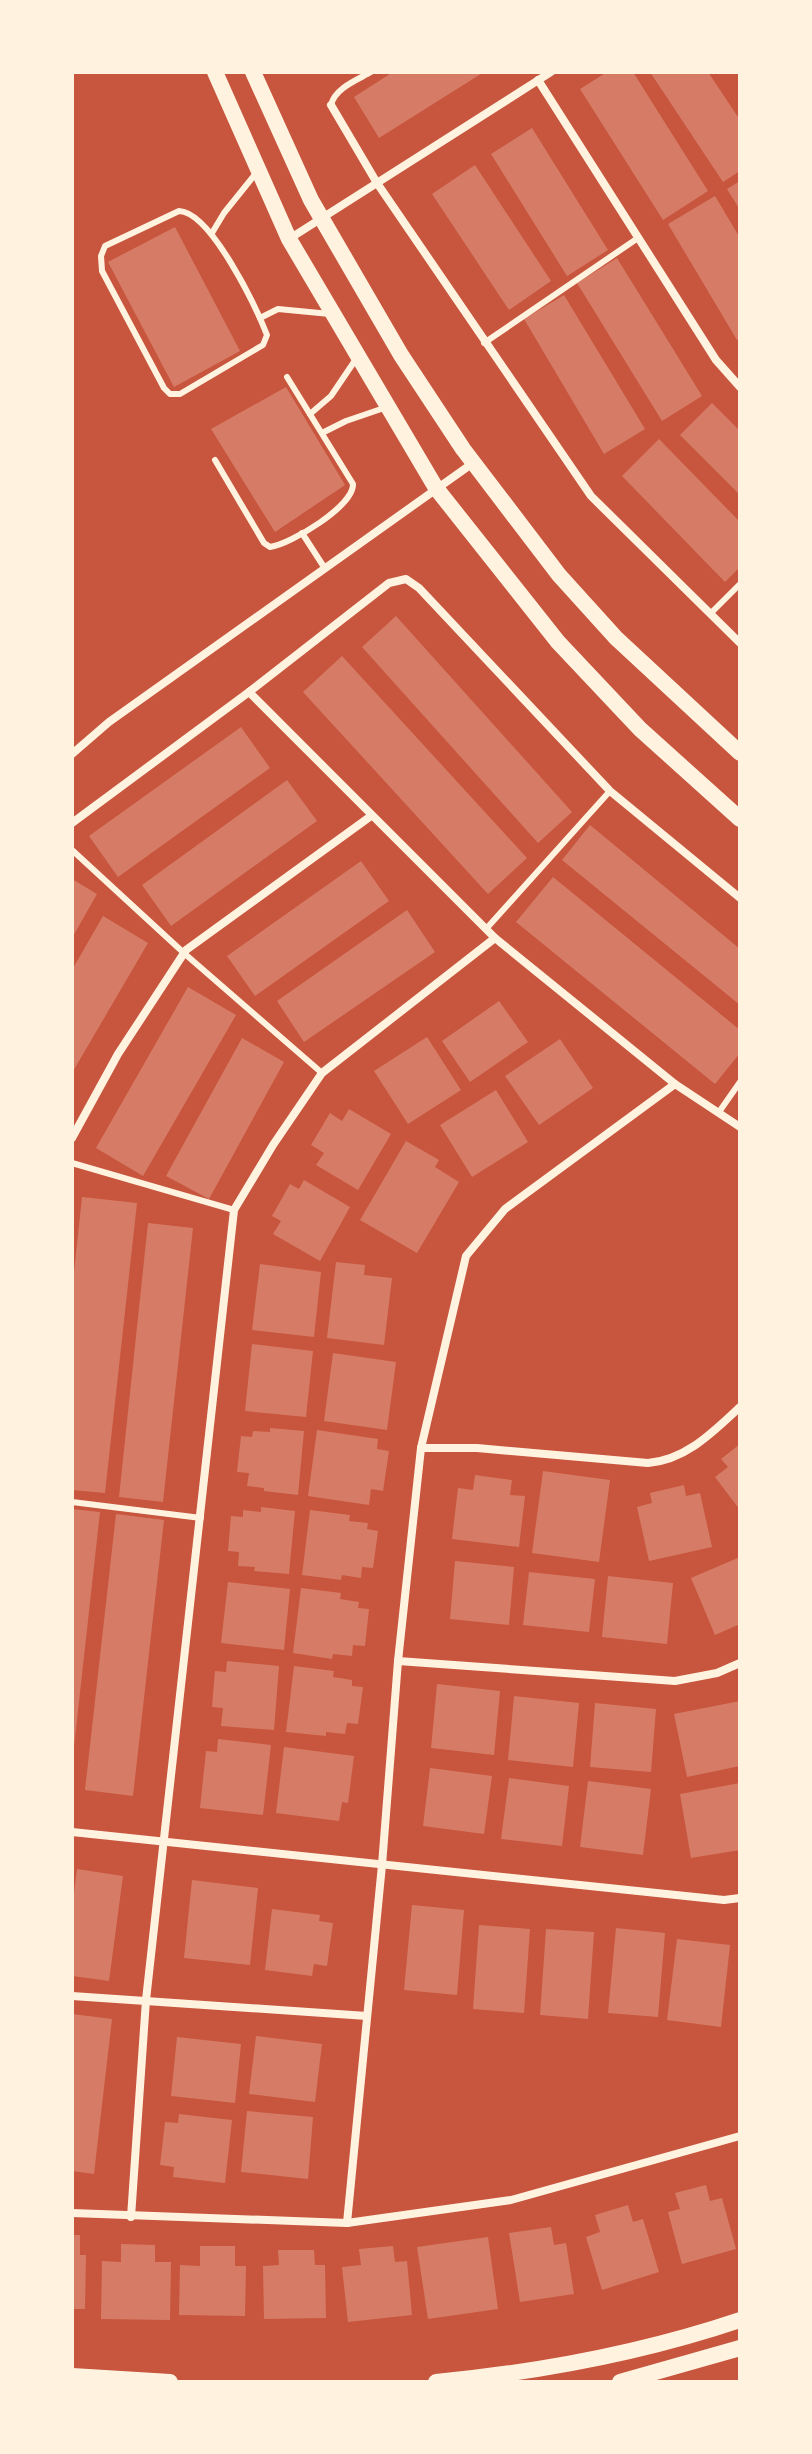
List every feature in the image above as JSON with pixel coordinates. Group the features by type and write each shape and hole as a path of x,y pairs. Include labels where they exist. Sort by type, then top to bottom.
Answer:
{"main road":[{"path":"215,72 289,239 436,488 558,642 640,729 740,819"},
{"path":"253,72 322,219 401,355 473,463 559,575 616,638 740,753"},
{"path":"436,2382 479,2378 643,2350 740,2320"},
{"path":"620,2382 740,2348"},
{"path":"72,2376 170,2382"}],"street":[{"path":"289,239 535,76 551,72"},
{"path":"535,76 716,360 738,381"},
{"path":"331,105 377,183 591,496 740,643"},
{"path":"72,754 109,722 473,463"},
{"path":"72,823 389,583 406,579 419,588 610,791 740,898"},
{"path":"249,692 495,938 675,1084 740,1127"},
{"path":"72,1138 118,1054 185,954 371,816"},
{"path":"131,2217 146,2000 234,1210 322,1073 495,938"},
{"path":"347,2223 382,1865 398,1661 421,1448 466,1256 505,1209 675,1084"},
{"path":"421,1448 477,1448 665,1462 701,1442 740,1407"},
{"path":"398,1661 675,1681 717,1673 740,1663"},
{"path":"72,1832 724,1900 740,1898"},
{"path":"72,1996 367,2016"},
{"path":"72,2213 347,2223 511,2200 740,2136"}],"lane":[{"path":"331,105 333,97 371,72"},
{"path":"212,233 258,169"},
{"path":"179,211 192,214 212,233 267,335 263,345 180,394 170,394 102,271 101,256 105,246 179,211"},
{"path":"484,343 638,238"},
{"path":"260,318 278,309 334,314"},
{"path":"310,414 331,396 358,356"},
{"path":"215,460 264,543 270,547 302,533 345,503 353,492 353,484 287,377"},
{"path":"322,433 387,407"},
{"path":"302,533 324,567"},
{"path":"710,614 740,584"},
{"path":"486,929 610,791"},
{"path":"72,850 322,1073"},
{"path":"719,1112 740,1082"},
{"path":"72,1163 234,1210"},
{"path":"72,1502 201,1518"}],"building":[{"path":"393,72 484,72 379,138 354,97"},
{"path":"607,72 633,72 708,191 663,220 580,89"},
{"path":"650,72 708,72 740,120 740,171 723,182"},
{"path":"532,128 608,250 567,276 491,154"},
{"path":"475,165 551,281 509,310 432,194"},
{"path":"740,181 740,210 727,189"},
{"path":"715,196 740,238 740,338 737,340 668,224"},
{"path":"175,227 240,351 174,387 108,262"},
{"path":"617,258 702,396 662,421 577,283"},
{"path":"564,295 645,429 604,454 524,319"},
{"path":"286,387 345,485 275,532 211,429"},
{"path":"712,403 740,431 740,495 680,435"},
{"path":"659,439 740,522 740,567 725,582 622,476"},
{"path":"396,616 572,812 538,843 362,647"},
{"path":"342,656 527,858 488,894 303,692"},
{"path":"241,727 270,768 118,877 89,836"},
{"path":"287,780 317,821 171,926 142,885"},
{"path":"590,825 740,949 740,1005 562,860"},
{"path":"361,861 389,901 255,996 227,956"},
{"path":"553,877 740,1030 740,1053 715,1084 516,922"},
{"path":"72,879 97,894 72,938"},
{"path":"407,910 435,952 304,1042 277,1001"},
{"path":"103,916 148,943 72,1073 72,970"},
{"path":"188,987 236,1015 143,1176 96,1148"},
{"path":"499,1001 528,1042 470,1082 442,1041"},
{"path":"427,1037 461,1090 408,1124 374,1071"},
{"path":"242,1038 284,1062 209,1199 166,1176"},
{"path":"560,1039 593,1088 539,1125 505,1076"},
{"path":"496,1090 528,1142 472,1177 440,1125"},
{"path":"349,1109 391,1134 358,1190 316,1165 324,1153 311,1145 330,1113 342,1121"},
{"path":"406,1141 439,1160 435,1167 459,1182 417,1253 360,1220"},
{"path":"304,1180 350,1207 320,1261 273,1234 281,1221 272,1216 290,1184 299,1189"},
{"path":"82,1197 137,1203 105,1493 72,1490 72,1291"},
{"path":"148,1223 193,1228 163,1502 119,1497"},
{"path":"336,1262 365,1265 364,1275 392,1278 384,1345 327,1338"},
{"path":"260,1264 321,1272 314,1337 252,1330"},
{"path":"252,1344 313,1351 306,1417 245,1411"},
{"path":"333,1353 396,1362 387,1430 324,1421"},
{"path":"270,1428 304,1431 298,1495 247,1486 249,1473 237,1472 241,1436 252,1437 253,1431 270,1432"},
{"path":"317,1430 378,1439 377,1449 389,1451 383,1491 371,1489 369,1505 308,1496"},
{"path":"740,1444 740,1510 715,1477 728,1467 721,1459"},
{"path":"543,1471 610,1480 599,1562 532,1553"},
{"path":"475,1475 512,1480 510,1495 525,1496 519,1547 452,1539 458,1488 473,1490"},
{"path":"684,1485 686,1496 700,1493 712,1547 649,1561 637,1507 652,1503 650,1493"},
{"path":"261,1507 295,1511 289,1574 254,1571 255,1567 238,1566 239,1552 228,1551 231,1516 243,1517 243,1510 261,1512"},
{"path":"72,1509 100,1512 74,1747 72,1747"},
{"path":"310,1510 350,1515 349,1521 368,1523 367,1529 378,1531 373,1568 362,1567 361,1578 342,1575 341,1580 302,1575"},
{"path":"116,1514 164,1520 133,1796 85,1790"},
{"path":"740,1557 740,1624 715,1635 691,1578"},
{"path":"455,1561 514,1567 509,1625 450,1619"},
{"path":"529,1572 595,1579 589,1632 523,1625"},
{"path":"608,1576 673,1583 667,1644 602,1637"},
{"path":"228,1582 290,1589 284,1650 221,1643"},
{"path":"301,1588 341,1593 340,1599 359,1602 358,1608 369,1609 365,1646 353,1645 352,1656 333,1654 332,1659 293,1653"},
{"path":"227,1661 279,1666 274,1730 221,1726 223,1708 212,1707 215,1671 226,1672"},
{"path":"294,1666 334,1671 333,1677 352,1680 352,1686 363,1687 358,1724 347,1723 345,1734 326,1732 326,1736 286,1732"},
{"path":"437,1684 500,1691 494,1755 431,1748"},
{"path":"514,1696 579,1703 573,1767 508,1760"},
{"path":"740,1701 740,1766 687,1777 674,1714"},
{"path":"595,1703 656,1709 651,1772 590,1767"},
{"path":"218,1739 271,1745 263,1815 200,1808 206,1751 217,1752"},
{"path":"284,1747 354,1756 348,1803 342,1802 339,1821 276,1813"},
{"path":"430,1768 492,1776 484,1834 423,1826"},
{"path":"509,1778 569,1786 562,1846 501,1839"},
{"path":"588,1781 651,1789 643,1855 580,1847"},
{"path":"740,1783 740,1850 691,1858 680,1794"},
{"path":"77,1869 123,1876 109,1981 72,1976 72,1909"},
{"path":"192,1880 258,1888 250,1965 184,1958"},
{"path":"412,1905 464,1910 457,1995 404,1990"},
{"path":"272,1909 320,1915 319,1921 333,1923 327,1966 314,1964 312,1976 265,1970"},
{"path":"479,1925 530,1929 524,2013 473,2009"},
{"path":"616,1928 665,1933 658,2017 608,2013"},
{"path":"546,1929 594,1932 588,2019 540,2015"},
{"path":"677,1939 730,1945 721,2027 667,2020"},
{"path":"72,2014 112,2019 94,2174 72,2171"},
{"path":"256,2036 322,2044 315,2102 249,2094"},
{"path":"177,2037 241,2044 235,2103 171,2096"},
{"path":"247,2111 313,2117 308,2179 241,2172"},
{"path":"179,2114 232,2120 225,2183 173,2177 174,2167 160,2165 165,2122 178,2123"},
{"path":"706,2185 710,2201 722,2198 736,2249 682,2264 668,2212 680,2209 675,2193"},
{"path":"628,2205 633,2222 643,2219 659,2272 602,2290 586,2237 600,2232 595,2215"},
{"path":"551,2227 554,2245 566,2243 574,2294 520,2302 509,2233"},
{"path":"72,2235 80,2235 80,2255 86,2255 85,2309 72,2309"},
{"path":"488,2237 498,2309 428,2319 417,2247"},
{"path":"121,2244 155,2245 155,2262 171,2262 170,2320 101,2319 102,2261 121,2262"},
{"path":"200,2246 235,2246 235,2266 246,2266 245,2316 179,2315 180,2265 200,2266"},
{"path":"393,2246 395,2262 407,2261 412,2315 348,2322 342,2267 361,2265 359,2249"},
{"path":"278,2250 314,2250 315,2265 325,2265 326,2318 264,2319 263,2266 279,2265"}]}
